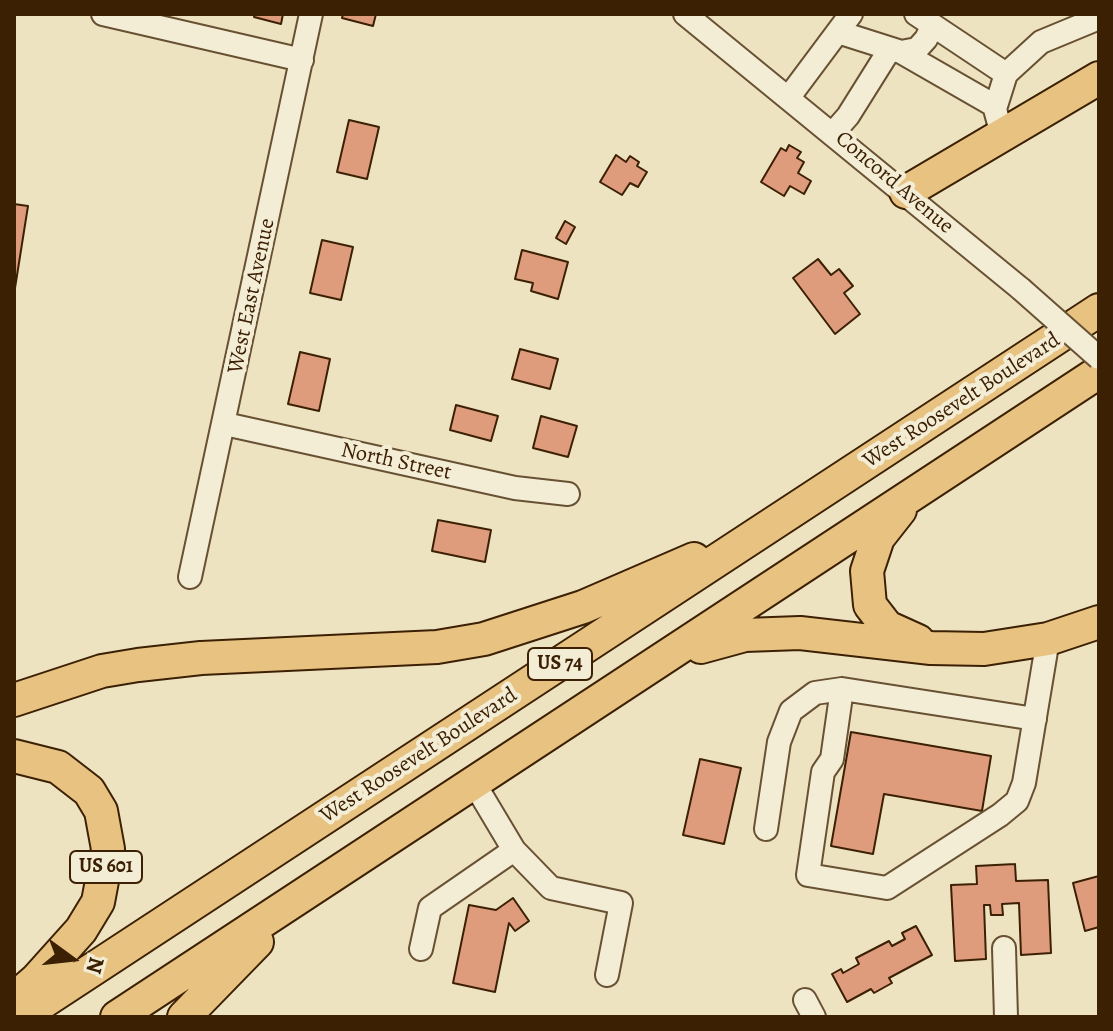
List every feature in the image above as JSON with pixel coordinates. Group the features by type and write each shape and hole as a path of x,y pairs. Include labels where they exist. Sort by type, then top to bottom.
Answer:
{"highway":[{"path":"906,192 999,121 1099,78"},
{"name":"West Roosevelt Boulevard","path":"20,1017 1099,310"},
{"name":"US 74","path":"117,1017 671,656 1099,372"},
{"path":"909,497 878,538 867,571 870,605 887,627 931,648"},
{"path":"14,700 102,671 138,665 201,658 437,647 484,639 583,607 771,527"},
{"path":"671,656 745,635 800,633 931,648 984,649 1048,639 1099,622"},
{"name":"US 601","path":"14,756 58,767 89,791 101,811 108,849 98,902 81,930 37,979 14,999"},
{"path":"184,1017 306,894"}],"street":[{"path":"103,14 302,60"},
{"name":"West East Avenue","path":"190,577 311,14"},
{"name":"Concord Avenue","path":"685,14 906,192 1099,358"},
{"path":"789,97 845,23 896,50 999,121 1006,74 1041,42 1099,18"},
{"path":"924,20 1006,74"},
{"path":"896,50 917,49 926,39 924,20"},
{"path":"833,133 896,50"},
{"name":"North Street","path":"225,424 515,488 568,494"},
{"path":"842,689 832,759 823,772 808,875 887,888 1017,801 1024,783 1048,639"},
{"path":"766,829 779,742 791,711 815,693 842,689 1035,719"},
{"path":"474,783 514,850 551,888 621,903 607,975"},
{"path":"421,949 430,908 514,850"},
{"path":"1004,948 1006,1017"}],"building":[{"path":"255,14 283,14 281,24 254,17"},
{"path":"343,14 376,14 373,26 342,18"},
{"path":"349,120 379,127 367,179 337,172"},
{"path":"789,145 801,152 797,158 804,162 798,173 811,181 804,194 790,186 784,196 761,182 781,148 786,151"},
{"path":"616,155 626,162 630,156 639,162 637,166 647,172 638,187 630,183 622,195 600,182"},
{"path":"14,204 28,206 15,288 14,287"},
{"path":"565,221 575,227 566,244 556,238"},
{"path":"322,240 353,247 341,300 310,293"},
{"path":"522,250 568,262 558,299 531,291 533,283 515,279"},
{"path":"818,259 831,275 839,269 853,286 844,293 860,314 835,334 793,278"},
{"path":"520,349 558,359 550,389 512,379"},
{"path":"300,352 330,359 319,411 288,404"},
{"path":"456,405 498,416 491,441 450,430"},
{"path":"541,416 577,426 568,457 533,448"},
{"path":"438,520 491,530 485,562 432,551"},
{"path":"851,732 991,756 982,811 884,794 873,854 831,846"},
{"path":"700,759 741,768 724,844 683,835"},
{"path":"1015,864 1016,881 1048,880 1051,953 1021,955 1019,903 1002,904 1003,915 991,915 990,905 984,905 986,959 955,961 951,885 977,884 976,866"},
{"path":"1099,876 1099,927 1085,931 1073,883"},
{"path":"513,898 529,921 515,931 509,923 495,992 453,983 469,905 496,910"},
{"path":"916,926 932,955 889,978 892,983 874,993 871,989 847,1002 832,974 841,969 843,973 859,964 856,958 889,941 892,946 905,939 902,933"}]}
